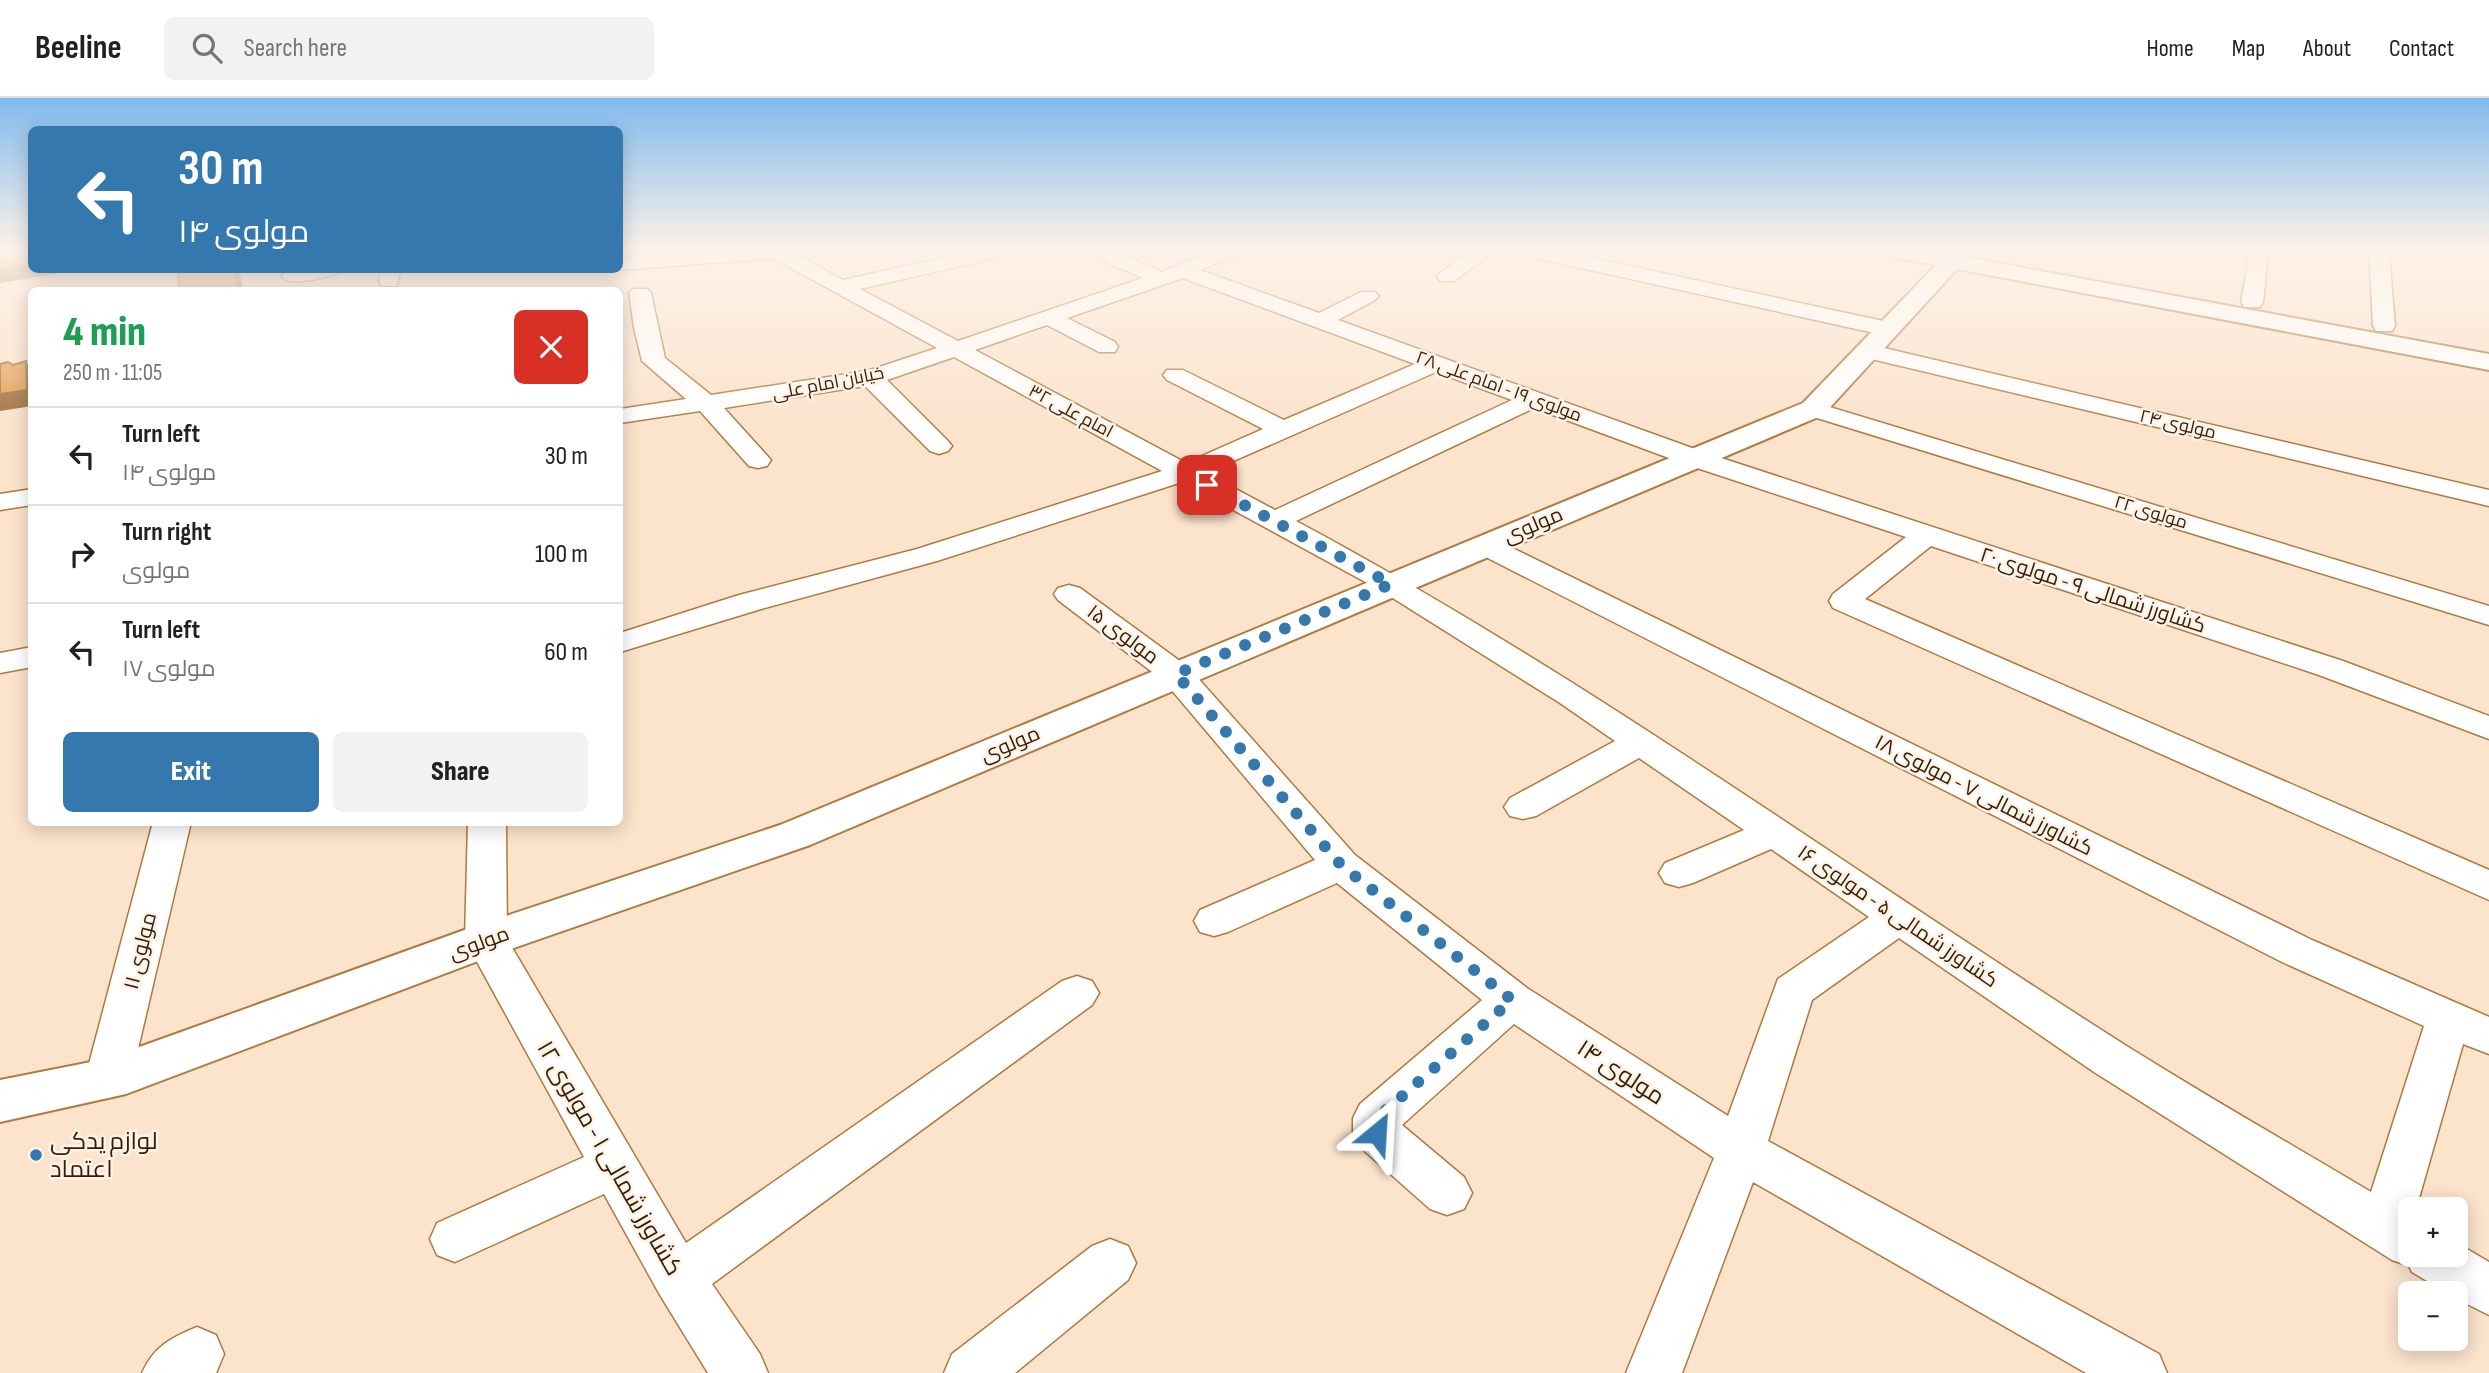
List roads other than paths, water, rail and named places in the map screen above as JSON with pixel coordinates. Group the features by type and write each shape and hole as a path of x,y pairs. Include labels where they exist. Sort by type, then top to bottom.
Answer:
{"street":[{"path":"638,312 654,361 707,404 758,460"},
{"name":"امام علی ۳۲","path":"886,312 1275,522"},
{"name":"خیابان امام علی","path":"623,416 872,378 1068,312"},
{"name":"مولوی ۱۹ - امام علی ۲۸","path":"1292,312 1694,458"},
{"path":"1320,321 1338,312"},
{"path":"1793,312 1888,329"},
{"name":"مولوی","path":"0,1101 108,1079 486,940 794,835 1813,409 1904,312"},
{"path":"2232,312 2489,362"},
{"path":"2304,312 2489,346"},
{"path":"2382,312 2384,326"},
{"path":"1049,318 1107,346"},
{"name":"مولوی ۲۴","path":"1867,351 2489,498"},
{"path":"623,642 750,602 927,555 1184,472 1436,363"},
{"path":"1175,375 1281,428"},
{"path":"872,378 939,446"},
{"path":"1275,522 1533,399"},
{"name":"مولوی ۲۲","path":"1813,409 2489,616"},
{"name":"کشاورز شمالی ۹ - مولوی ۲۰","path":"1694,458 2331,668 2489,728"},
{"path":"0,502 28,498"},
{"name":"کشاورز شمالی ۵ - مولوی ۱۶","path":"1275,522 1391,584 1572,695 2110,1059 2397,1235"},
{"path":"1926,535 1844,601 2489,886"},
{"name":"کشاورز شمالی ۷ - مولوی ۱۸","path":"1484,545 2297,951 2468,1028"},
{"name":"مولوی ۱۵","path":"1069,594 1176,674"},
{"path":"0,663 28,658"},
{"name":"مولوی ۱۴","path":"1176,674 1341,865 1512,1000 1741,1150 2139,1373"},
{"path":"1522,807 1641,742"},
{"name":"مولوی ۱۱","path":"108,1079 171,826"},
{"path":"486,940 487,826"},
{"path":"1679,873 1774,832"},
{"path":"1214,921 1341,865"},
{"path":"1654,1373 1741,1150 1793,991 1899,917"},
{"name":"کشاورز شمالی ۱ - مولوی ۱۲","path":"486,940 678,1278 740,1373"},
{"path":"678,1278 1077,993"},
{"path":"1447,1193 1377,1133 1377,1118 1512,1000"},
{"path":"2397,1235 2468,1028"},
{"path":"455,1239 615,1166"},
{"path":"972,1373 1110,1263"},
{"path":"2450,1267 2489,1290"}],"place":[{"name":"لوازم یدکی اعتماد","path":"36,1155"}]}
